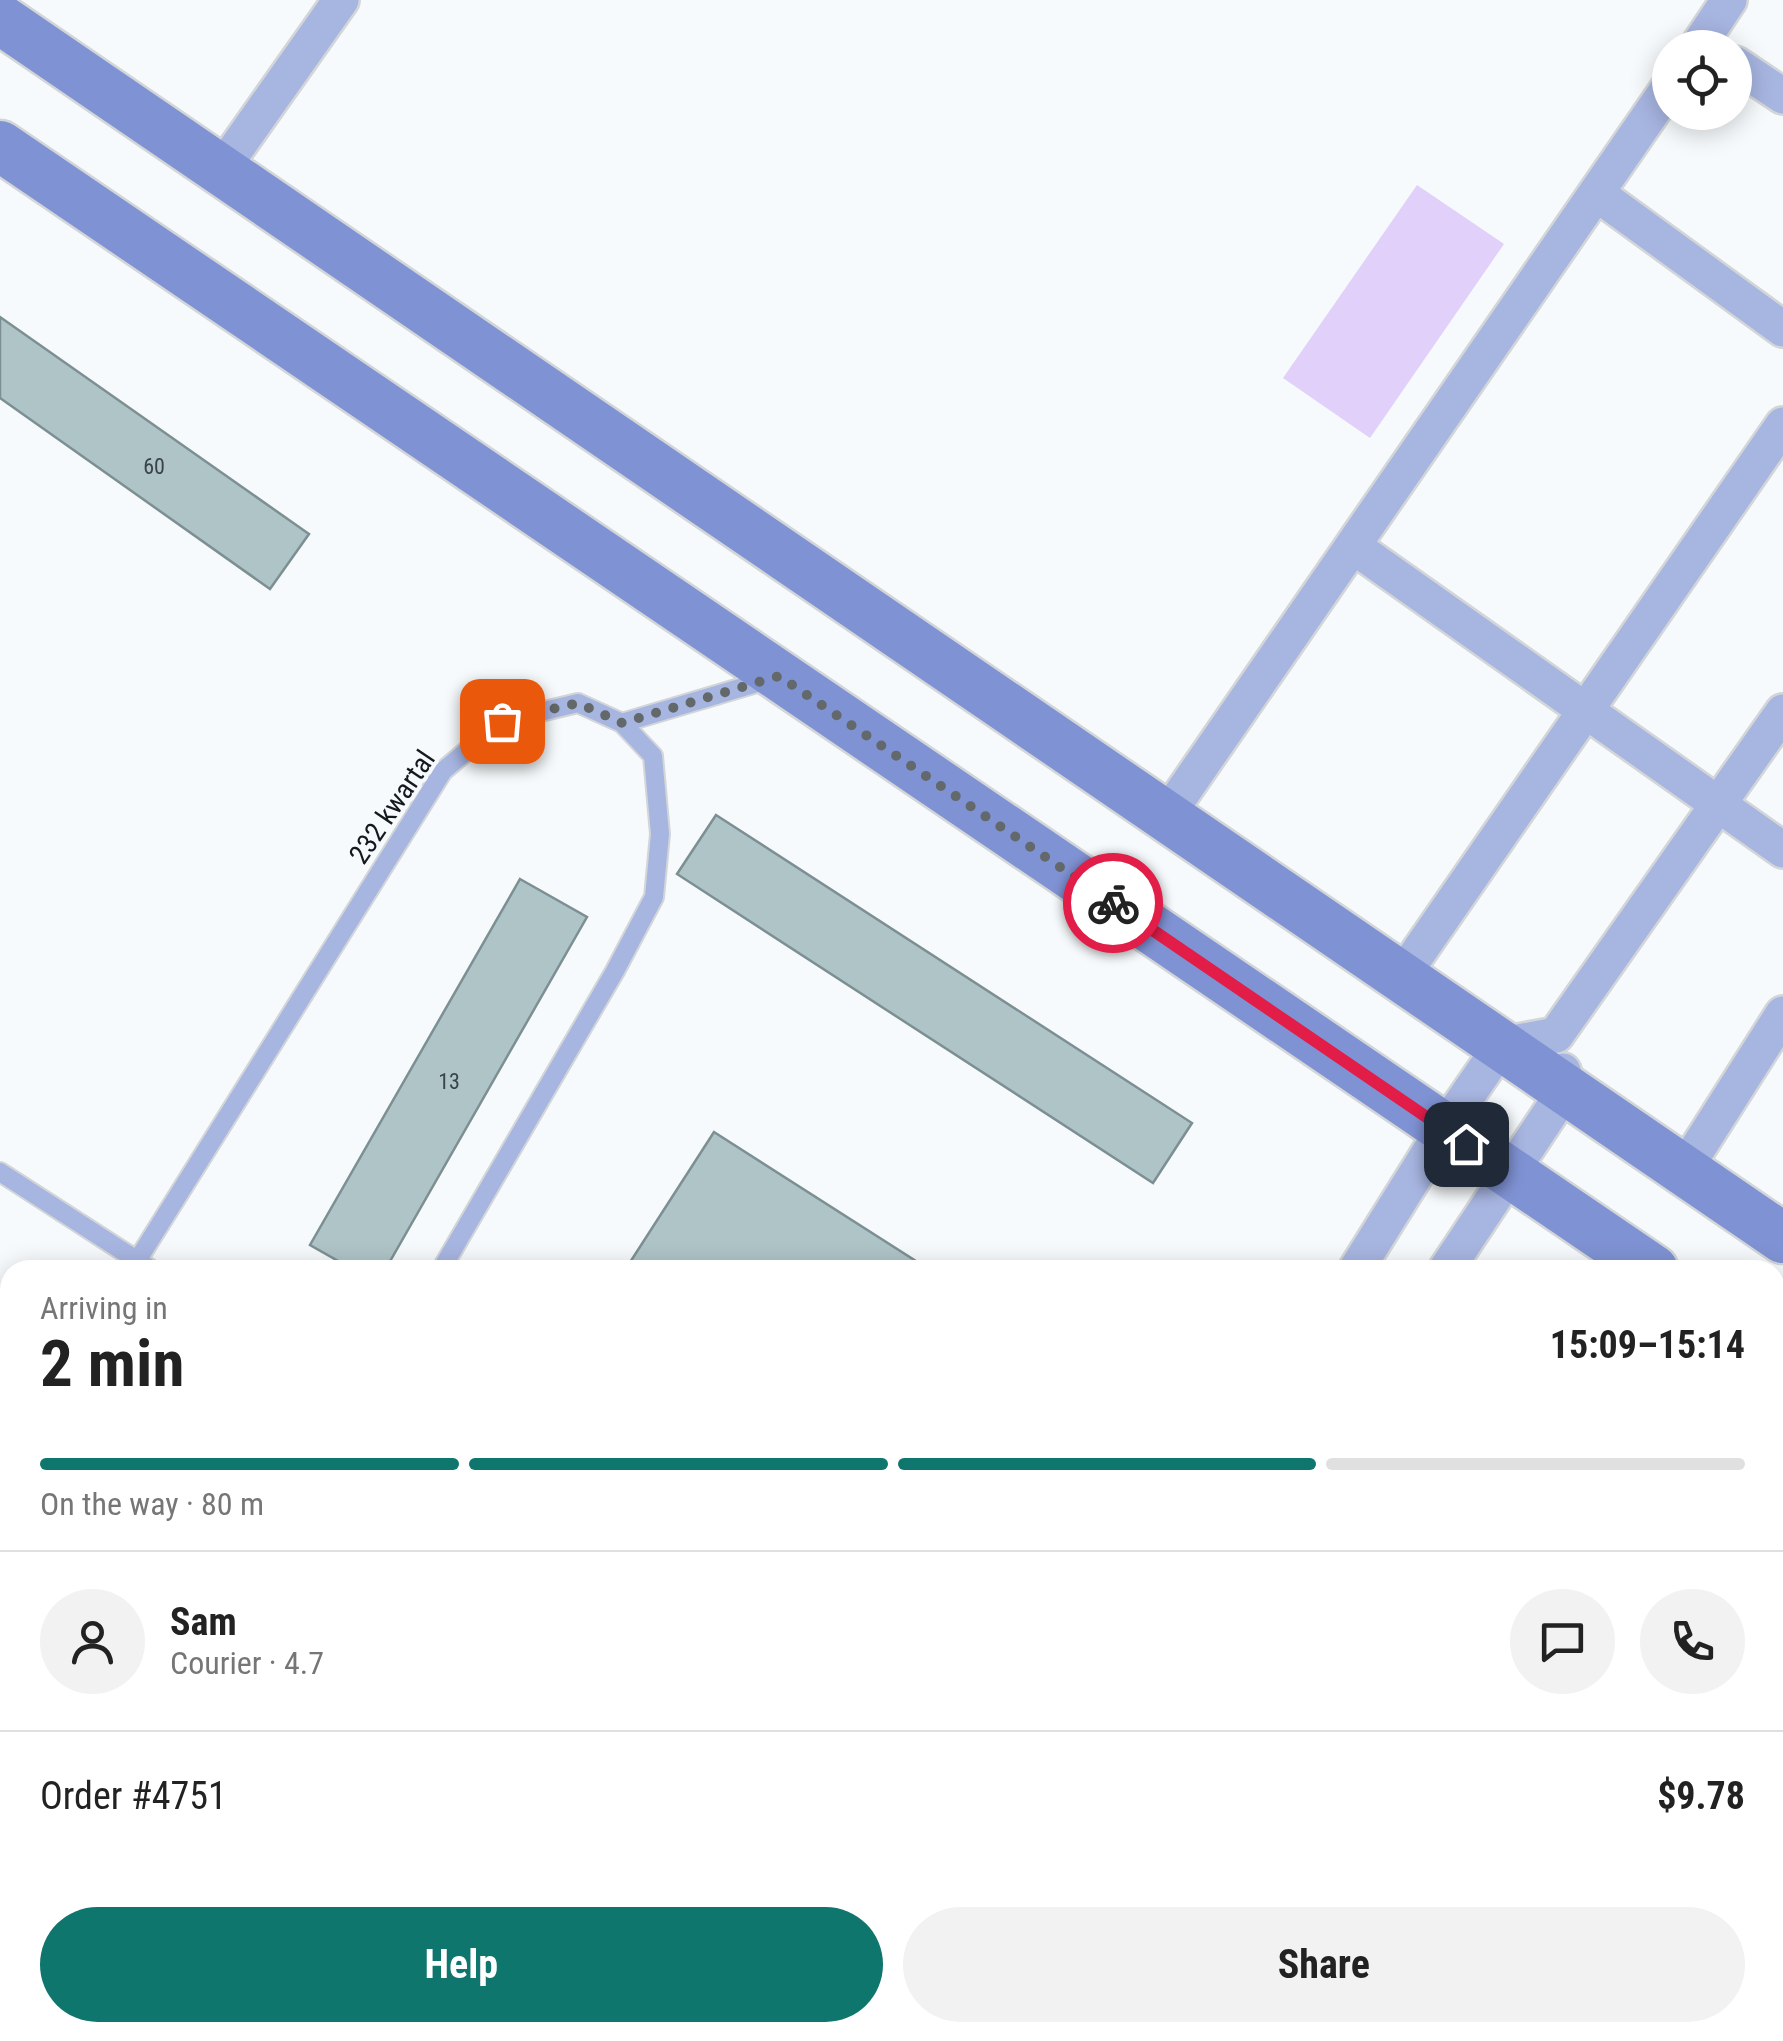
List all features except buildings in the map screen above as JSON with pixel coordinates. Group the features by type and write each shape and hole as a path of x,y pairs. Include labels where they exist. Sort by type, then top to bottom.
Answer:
{"main road":[{"path":"0,19 1783,1238"},
{"path":"0,146 1638,1260"}],"street":[{"path":"221,170 340,0"},
{"path":"1712,30 1730,0"},
{"path":"1752,75 1783,96"},
{"path":"1167,815 1652,112"},
{"path":"1596,193 1783,329"},
{"path":"1402,976 1783,425"},
{"path":"1352,546 1783,850"},
{"path":"1362,1260 1444,1128 1502,1045 1556,1035 1783,712"},
{"path":"1684,1170 1783,1014"},
{"path":"1453,1260 1566,1089 1556,1035"}],"lane":[{"path":"622,723 779,676"},
{"name":"232 kwartal","path":"147,1260 443,771 502,721 578,703 622,723 652,756 660,834 654,897 447,1260"},
{"name":"232 kwartal","path":"0,1172 136,1260"}],"shaded area":[{"path":"1417,185 1504,244 1370,438 1283,378"}],"way so far":[{"path":"502,721 578,703 622,723 779,676 1113,903"}],"route":[{"path":"1113,903 1466,1144"}]}
